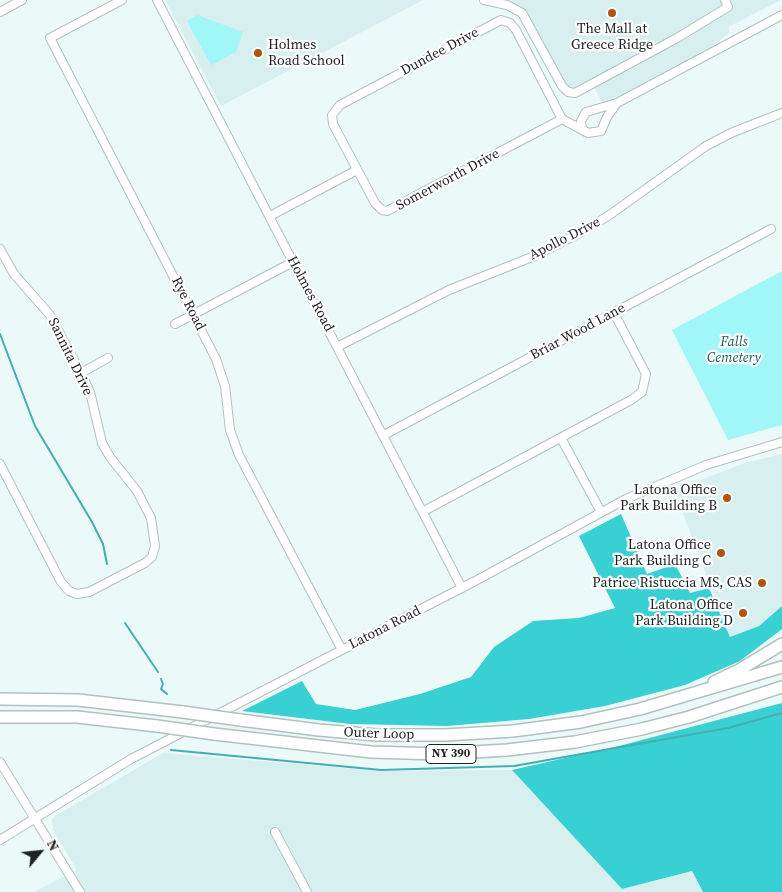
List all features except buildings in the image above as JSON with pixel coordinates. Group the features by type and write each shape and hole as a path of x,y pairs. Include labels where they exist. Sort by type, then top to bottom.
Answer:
{"highway":[{"path":"749,664 782,638"},
{"path":"620,713 715,681 749,664 782,644"},
{"name":"Outer Loop","path":"0,699 78,700 348,733 436,736 523,730 620,713 706,691 782,667"},
{"name":"Outer Loop","path":"0,717 77,717 371,752 429,754 487,752 556,745 622,733 680,719 782,687"},
{"path":"735,702 782,691"}],"street":[{"path":"0,12 22,0"},
{"name":"Rye Road","path":"122,0 50,38 222,372 228,400 230,430 239,455 342,650"},
{"name":"Holmes Road","path":"157,0 270,216 292,262 424,511 462,588"},
{"path":"484,0 507,5 522,13 562,86 568,92 575,93 674,40 728,7 724,0"},
{"path":"588,133 581,125 583,115 586,112 617,103 782,15"},
{"name":"Dundee Drive","path":"357,170 333,124 332,115 336,108 501,20 510,23 516,30 562,119"},
{"path":"562,119 588,133 601,131 606,118 617,103"},
{"name":"Apollo Drive","path":"338,347 449,290 532,257 576,236 608,216 706,146 730,133 782,112"},
{"name":"Somerworth Drive","path":"357,170 378,207 382,210 391,210 562,119"},
{"path":"270,216 357,170"},
{"name":"Briar Wood Lane","path":"384,435 772,229"},
{"name":"Sannita Drive","path":"0,249 14,274 50,315 81,373 90,392 102,443 110,457 143,499 151,518 155,546 152,557 145,563 89,592 77,594 69,591 61,582 0,464"},
{"path":"176,324 292,262"},
{"path":"424,511 631,400 642,392 645,387 646,374 614,313"},
{"path":"81,373 108,358"},
{"path":"561,438 601,512"},
{"name":"Latona Road","path":"0,840 127,761 462,588 601,512 687,472 733,455 782,442"},
{"path":"0,762 80,892"},
{"path":"275,832 307,892"}],"shaded area":[{"name":"Holmes Road School","path":"165,0 423,0 221,106"},
{"path":"504,0 781,0 728,27 730,32 706,51 603,104 590,80 571,89 566,86 523,9 511,1"},
{"path":"782,454 782,606 759,626 730,637 674,490 745,463"},
{"path":"621,514 647,574 675,564 690,593 709,588 730,637 759,626 782,606 782,629 740,661 685,685 605,706 529,719 447,726 350,724 242,711 302,681 316,704 355,710 420,694 471,677 494,647 533,621 579,618 615,608 579,536"},
{"path":"782,703 782,892 703,892 692,871 622,889 512,770 623,745"},
{"path":"163,753 380,771 512,770 622,889 692,871 703,892 34,892 77,870 53,830 52,820 55,816"}],"green space":[{"path":"197,15 243,32 236,52 211,65 187,21"},
{"name":"Falls Cemetery","path":"782,271 782,425 728,440 672,330"}],"waterway":[{"path":"0,334 35,426 92,522 103,544 107,564"},
{"path":"125,623 158,672"},
{"path":"161,679 163,684 161,689 167,694"},
{"path":"171,750 381,770 514,766 728,728 782,713"}],"place":[{"name":"The Mall at Greece Ridge","path":"612,13"},
{"name":"Holmes Road School","path":"258,53"},
{"name":"Latona Office Park Building B","path":"727,498"},
{"name":"Latona Office Park Building C","path":"721,553"},
{"name":"Patrice Ristuccia MS, CAS","path":"762,583"},
{"name":"Latona Office Park Building D","path":"743,613"}]}
